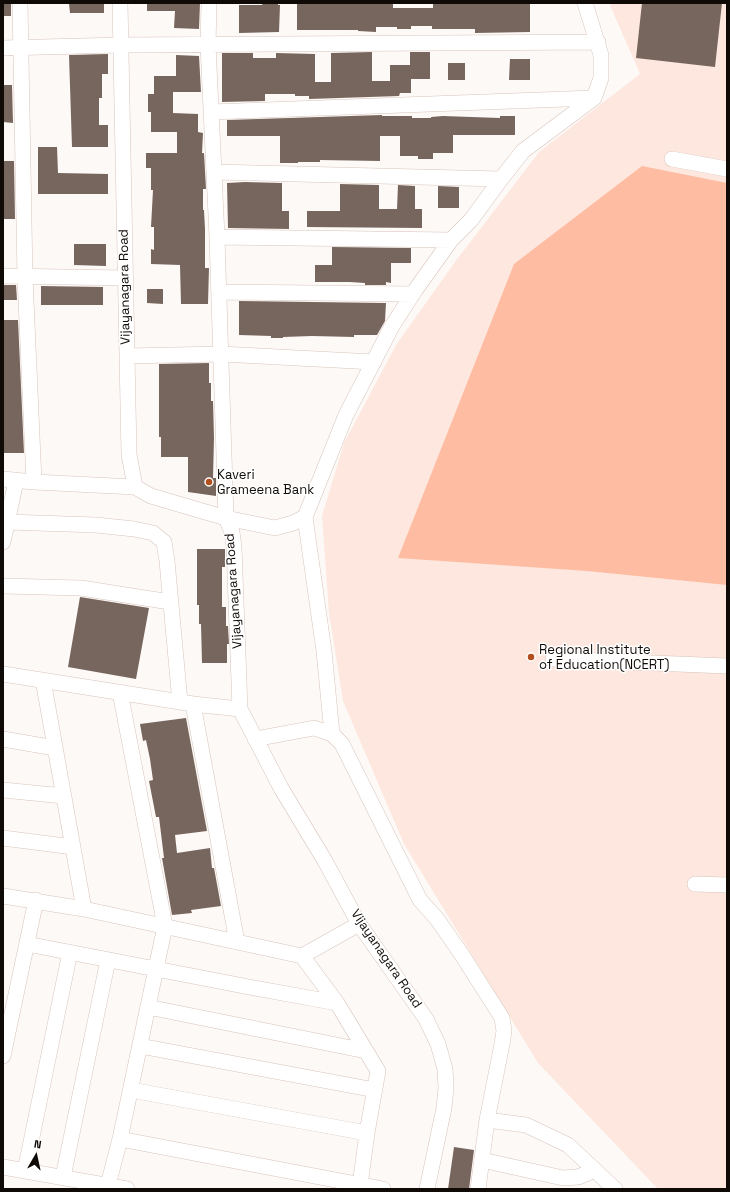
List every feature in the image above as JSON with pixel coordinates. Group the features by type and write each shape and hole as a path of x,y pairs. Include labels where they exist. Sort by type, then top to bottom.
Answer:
{"street":[{"path":"20,3 25,277 34,482"},
{"name":"Vijayanagara Road","path":"120,3 128,454 134,487 151,496 226,518 232,532 234,547 240,709 281,788 325,861 359,924 426,1019 438,1044 445,1068 446,1088 444,1108 427,1189"},
{"path":"209,3 208,45 217,238 226,518 275,528 293,523 305,517"},
{"path":"332,734 324,651 305,517 346,415 392,326 413,294 451,240 471,220 524,151 594,98 601,78 602,55 585,3"},
{"path":"3,48 121,45 598,42"},
{"path":"211,112 594,98"},
{"path":"672,159 727,169"},
{"path":"214,172 501,179"},
{"path":"217,238 451,240"},
{"path":"3,276 125,278"},
{"path":"219,292 413,294"},
{"path":"127,356 220,354 374,362"},
{"path":"3,542 7,522 10,480 134,487"},
{"path":"7,522 96,525 134,529 153,533 164,542 170,602 186,703 237,942"},
{"path":"3,586 81,588 170,602"},
{"path":"553,659 727,666"},
{"path":"3,674 186,703 240,709"},
{"path":"43,680 84,909"},
{"path":"108,1187 131,1090 165,926 120,692"},
{"path":"255,739 314,728 332,734 342,744 420,900 437,919 502,1018 504,1031 487,1120 478,1189"},
{"path":"3,740 55,748"},
{"path":"3,790 64,796"},
{"path":"3,838 73,847"},
{"path":"695,884 727,885"},
{"path":"3,896 36,900 84,909 302,956 337,1003 378,1071 360,1185"},
{"path":"3,1056 36,900"},
{"path":"302,956 359,924"},
{"path":"27,944 337,1003"},
{"path":"25,1171 70,952"},
{"path":"63,1177 108,960"},
{"path":"148,1007 366,1051"},
{"path":"140,1046 375,1090"},
{"path":"131,1090 367,1133"},
{"path":"487,1120 526,1125 568,1145 615,1189"},
{"path":"120,1139 383,1189"},
{"path":"482,1160 564,1178 578,1177 596,1170"},
{"path":"3,1167 63,1177 108,1187 127,1189"}],"shaded area":[{"name":"Regional Institute of Education(NCERT)","path":"609,3 727,3 727,1189 658,1189 538,1063 404,844 343,701 329,613 322,516 344,443 396,345 455,262 539,152 640,74"},
{"path":"642,166 727,183 727,585 587,571 398,558 514,264"}],"building":[{"path":"3,3 11,3 11,16 3,16"},
{"path":"69,3 104,3 104,13 70,13"},
{"path":"147,3 200,3 199,29 174,28 175,11 147,11"},
{"path":"263,3 278,3 278,5 280,5 279,32 239,33 239,5 262,5"},
{"path":"297,3 393,4 393,8 433,8 433,3 530,3 530,32 475,33 475,29 432,29 432,26 411,26 411,29 376,27 376,32 358,30 297,30"},
{"path":"642,3 722,3 715,67 636,58"},
{"path":"372,52 372,81 390,81 390,65 410,65 410,52 430,52 430,79 411,79 411,93 400,93 399,96 309,99 309,96 295,96 295,94 265,94 265,101 222,102 222,53 253,53 253,58 276,58 276,53 315,54 315,82 331,82 331,53"},
{"path":"108,54 108,74 102,74 102,98 99,98 99,125 108,125 108,147 72,147 69,55"},
{"path":"176,55 199,56 201,92 173,92 173,113 198,114 198,132 203,133 202,153 204,153 206,189 203,189 203,210 205,229 205,268 209,268 208,304 181,304 180,265 151,264 151,249 154,250 154,227 151,227 153,190 151,190 151,168 146,168 146,153 177,153 177,132 151,132 151,112 148,112 148,94 154,94 154,76 176,76"},
{"path":"510,59 530,59 530,80 509,80"},
{"path":"448,63 465,63 465,80 448,80"},
{"path":"3,85 12,85 13,123 3,122"},
{"path":"382,115 412,116 412,118 431,118 443,116 500,118 500,116 515,116 515,135 453,135 453,153 433,153 433,159 418,159 418,156 400,156 400,136 380,136 380,161 320,160 320,162 298,163 280,163 280,136 227,136 227,120"},
{"path":"38,147 57,147 58,173 108,174 108,194 38,194"},
{"path":"3,161 14,161 15,219 3,219"},
{"path":"227,183 282,183 282,211 289,211 289,229 228,228"},
{"path":"340,184 379,185 379,209 397,209 398,185 415,186 415,209 422,209 422,228 307,227 307,211 340,211"},
{"path":"438,186 459,187 459,208 438,208"},
{"path":"74,244 106,244 106,266 74,265"},
{"path":"332,247 411,248 411,263 391,263 391,283 386,282 386,285 365,285 365,283 350,282 315,282 315,265 332,265"},
{"path":"3,285 16,285 17,300 3,300"},
{"path":"41,286 103,287 103,305 41,305"},
{"path":"147,289 163,289 163,304 147,303"},
{"path":"239,301 386,303 385,321 377,335 354,335 354,337 312,336 271,338 271,336 239,335"},
{"path":"3,320 18,320 24,453 3,453"},
{"path":"209,363 209,383 211,383 211,401 213,401 213,478 216,478 216,496 188,492 188,457 161,457 161,437 159,437 159,364"},
{"path":"197,549 225,549 225,567 222,567 222,607 226,607 226,626 228,626 229,644 227,644 227,663 202,663 201,624 199,624 199,605 197,605"},
{"path":"80,597 149,608 136,679 68,667"},
{"path":"186,718 207,831 175,835 177,853 210,848 212,868 214,868 221,906 191,910 192,913 172,915 162,858 164,858 159,817 156,817 149,781 153,780 150,759 146,740 143,741 140,724"},
{"path":"454,1147 474,1150 469,1189 448,1189"}],"place":[{"name":"Kaveri Grameena Bank","path":"209,482"},
{"name":"Regional Institute of Education(NCERT)","path":"531,657"}]}
